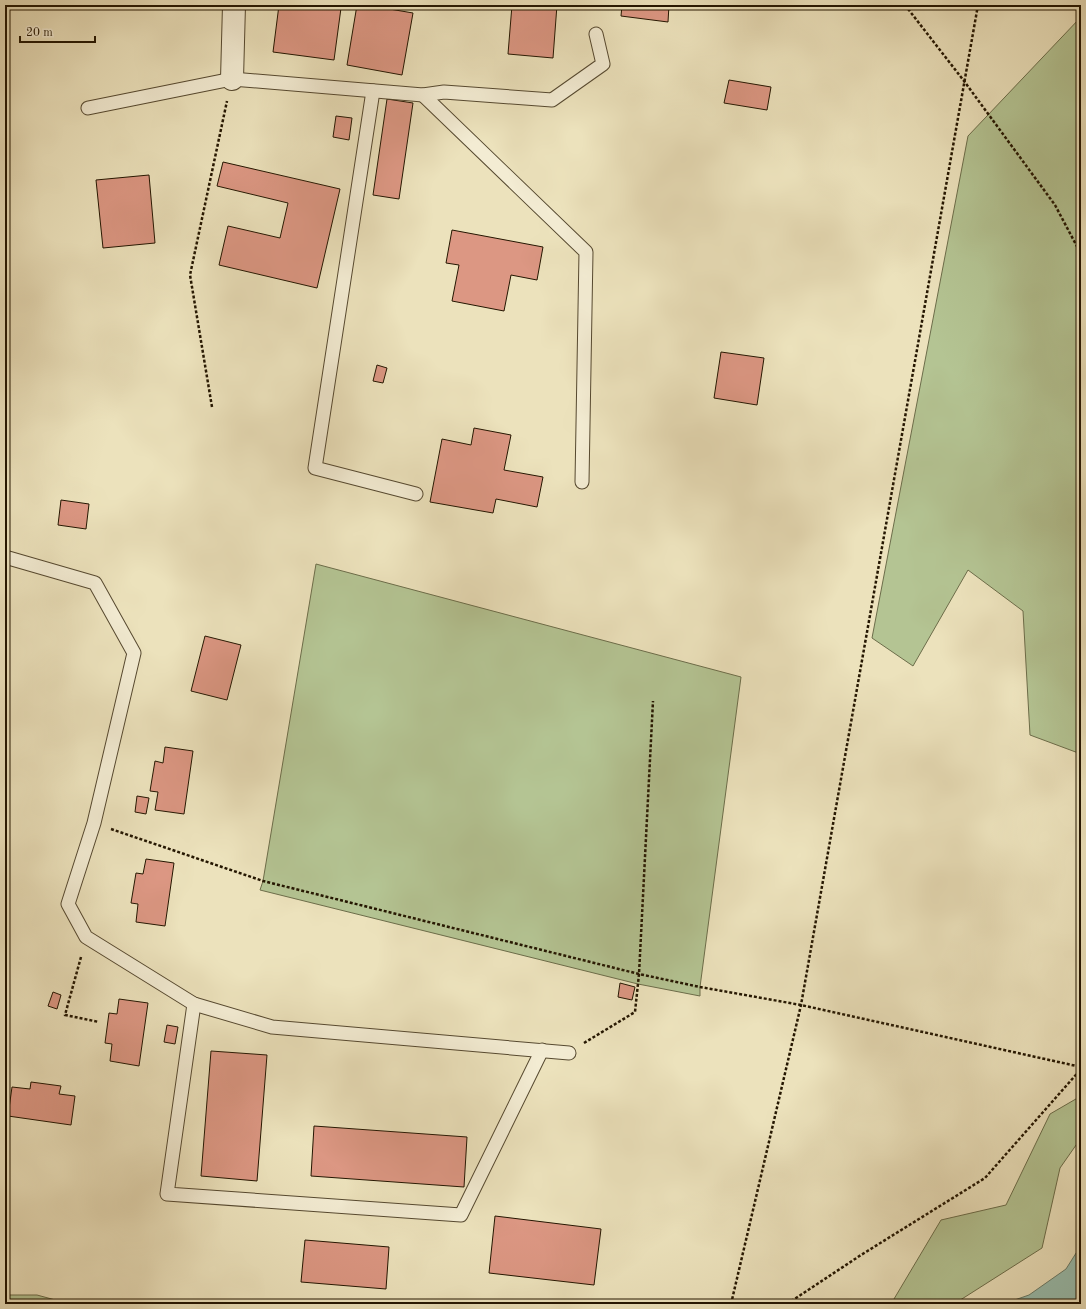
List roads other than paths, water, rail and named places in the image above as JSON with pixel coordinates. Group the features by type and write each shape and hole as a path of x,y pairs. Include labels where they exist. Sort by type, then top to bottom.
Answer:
{"street":[{"path":"232,79 234,5"}],"lane":[{"path":"88,108 232,79 423,95 444,92 552,100 603,64 596,34"},
{"path":"372,91 315,468 416,494"},
{"path":"423,95 586,252 582,482"},
{"path":"5,557 95,583 134,653 94,823 68,904 86,937 194,1004 272,1027 569,1053"},
{"path":"194,1004 167,1194 461,1215 542,1050"}]}
